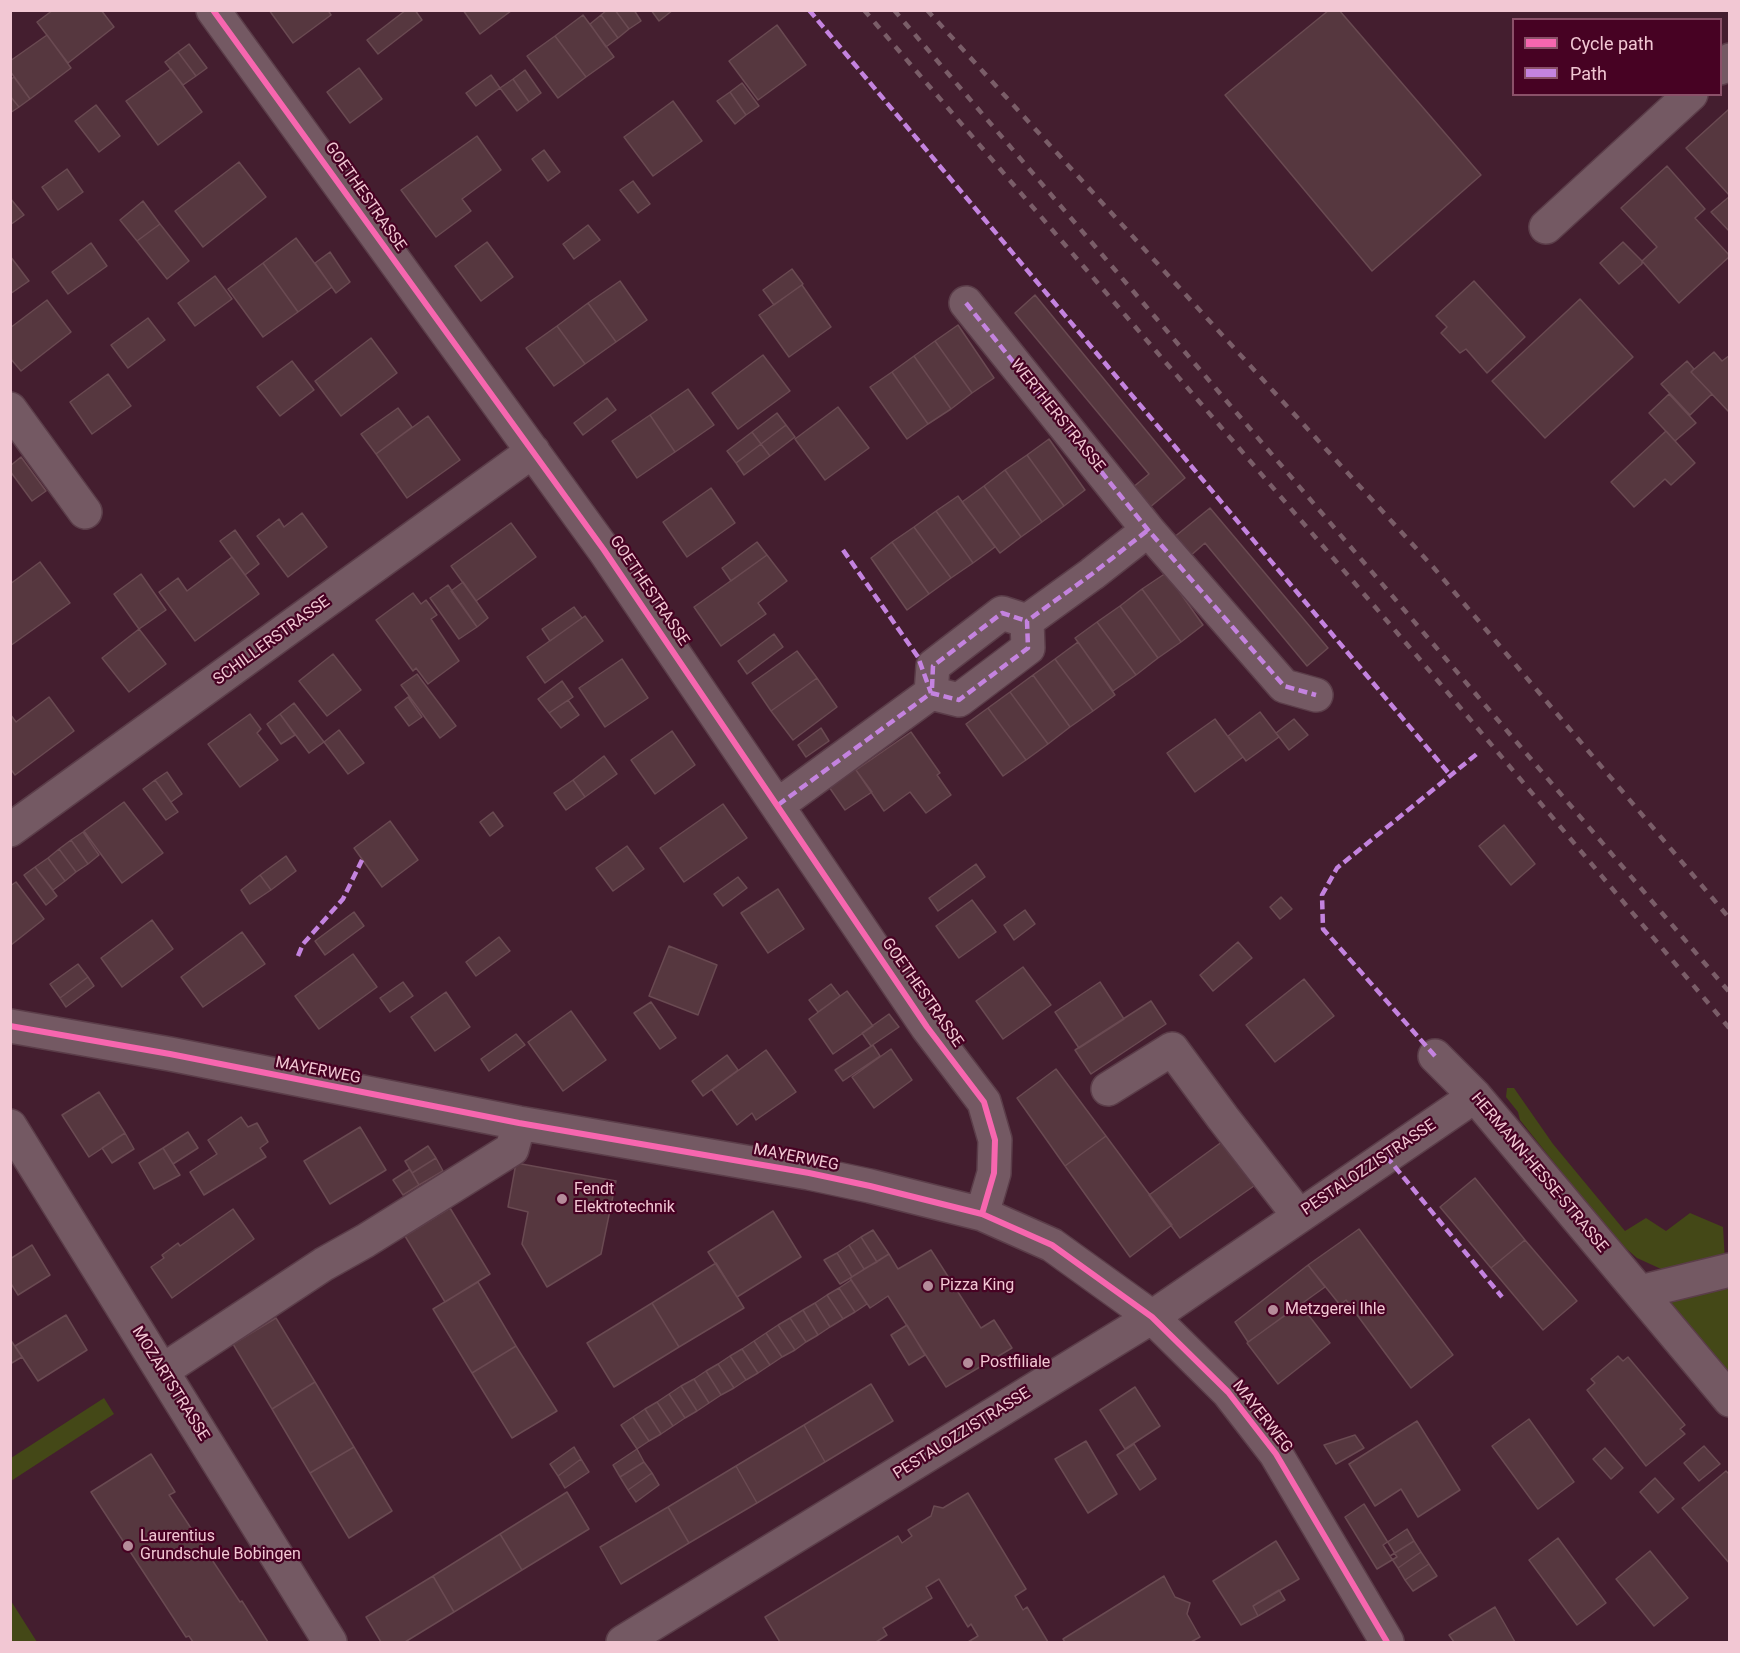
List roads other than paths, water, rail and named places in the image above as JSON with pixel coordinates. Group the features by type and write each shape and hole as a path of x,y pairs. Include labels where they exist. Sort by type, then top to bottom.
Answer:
{"street":[{"name":"GOETHESTRASSE","path":"213,10 604,550 927,1027 984,1102 995,1140 994,1173 981,1214"},
{"path":"1546,227 1689,96"},
{"name":"WERTHERSTRASSE","path":"966,303 1148,530 1284,686 1316,695"},
{"path":"10,409 85,512"},
{"name":"SCHILLERSTRASSE","path":"10,830 533,451"},
{"path":"1027,621 1148,530"},
{"path":"778,805 931,693 933,666 1002,613 1027,621"},
{"path":"931,693 959,700 1028,648 1027,621"},
{"name":"MAYERWEG","path":"12,1029 170,1054 519,1123 809,1173 981,1214 1052,1245 1152,1317 1228,1392 1276,1454 1387,1642"},
{"path":"1108,1089 1172,1049 1222,1118 1299,1216"},
{"name":"HERMANN-HESSE-STRASSE","path":"1435,1056 1475,1096 1730,1400"},
{"name":"PESTALOZZISTRASSE","path":"623,1642 1152,1317 1475,1096"},
{"path":"162,1371 324,1264 512,1149 519,1123"},
{"name":"MOZARTSTRASSE","path":"10,1126 330,1642"},
{"path":"1640,1292 1730,1270"}],"railway":[{"path":"864,10 1417,656 1730,1029"},
{"path":"894,10 1730,993"},
{"path":"927,10 1434,568 1730,919"}],"place":[{"name":"Fendt Elektrotechnik","path":"562,1199"},
{"name":"Pizza King","path":"928,1286"},
{"name":"Metzgerei Ihle","path":"1273,1310"},
{"name":"Postfiliale","path":"968,1363"},
{"name":"Laurentius Grundschule Bobingen","path":"128,1546"}]}
